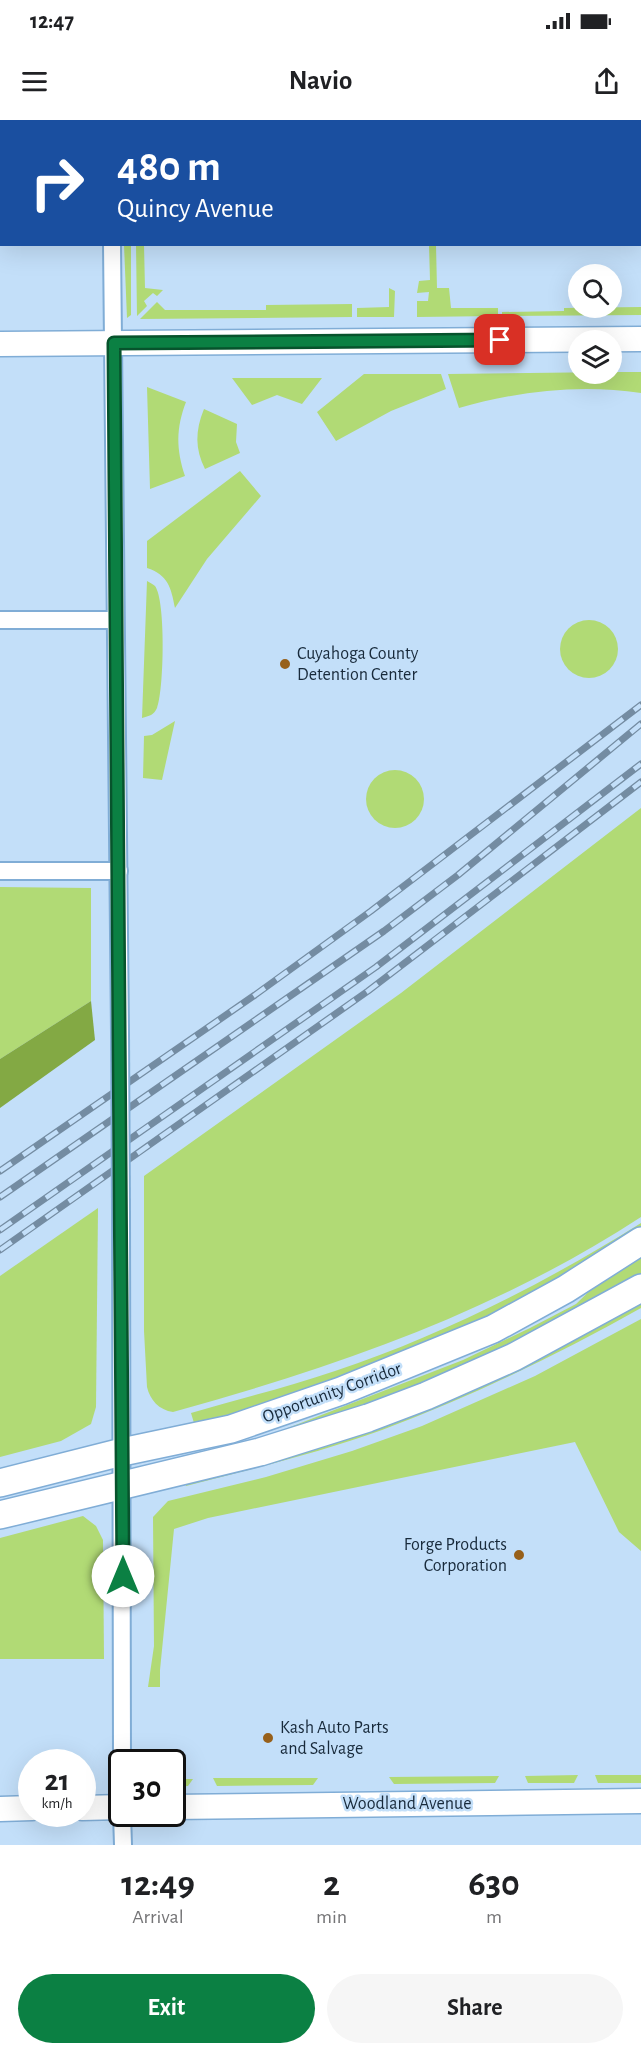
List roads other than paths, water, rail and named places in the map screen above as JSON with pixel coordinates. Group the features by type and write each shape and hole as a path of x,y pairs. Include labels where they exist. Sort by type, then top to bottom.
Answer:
{"main road":[{"name":"Opportunity Corridor","path":"0,1483 122,1452 231,1429 420,1361 530,1310 641,1241"},
{"name":"Opportunity Corridor","path":"0,1515 288,1444 426,1396 554,1338 641,1288"}],"street":[{"path":"112,246 119,871 123,1485 122,1749"},
{"path":"0,344 641,339"},
{"path":"0,620 115,620"},
{"path":"0,871 119,871"},
{"name":"Woodland Avenue","path":"186,1807 641,1801"},
{"path":"0,1809 18,1808"},
{"path":"122,1827 123,1845"}],"railway":[{"path":"0,1171 255,995 371,911 641,705"},
{"path":"0,1197 384,931 458,875 641,724"},
{"path":"0,1230 376,967 641,764"},
{"path":"0,1250 368,991 641,782"}],"place":[{"name":"Cuyahoga County Detention Center","path":"285,664"},
{"name":"Forge Products Corporation","path":"519,1555"},
{"name":"Kash Auto Parts and Salvage","path":"268,1738"}]}
